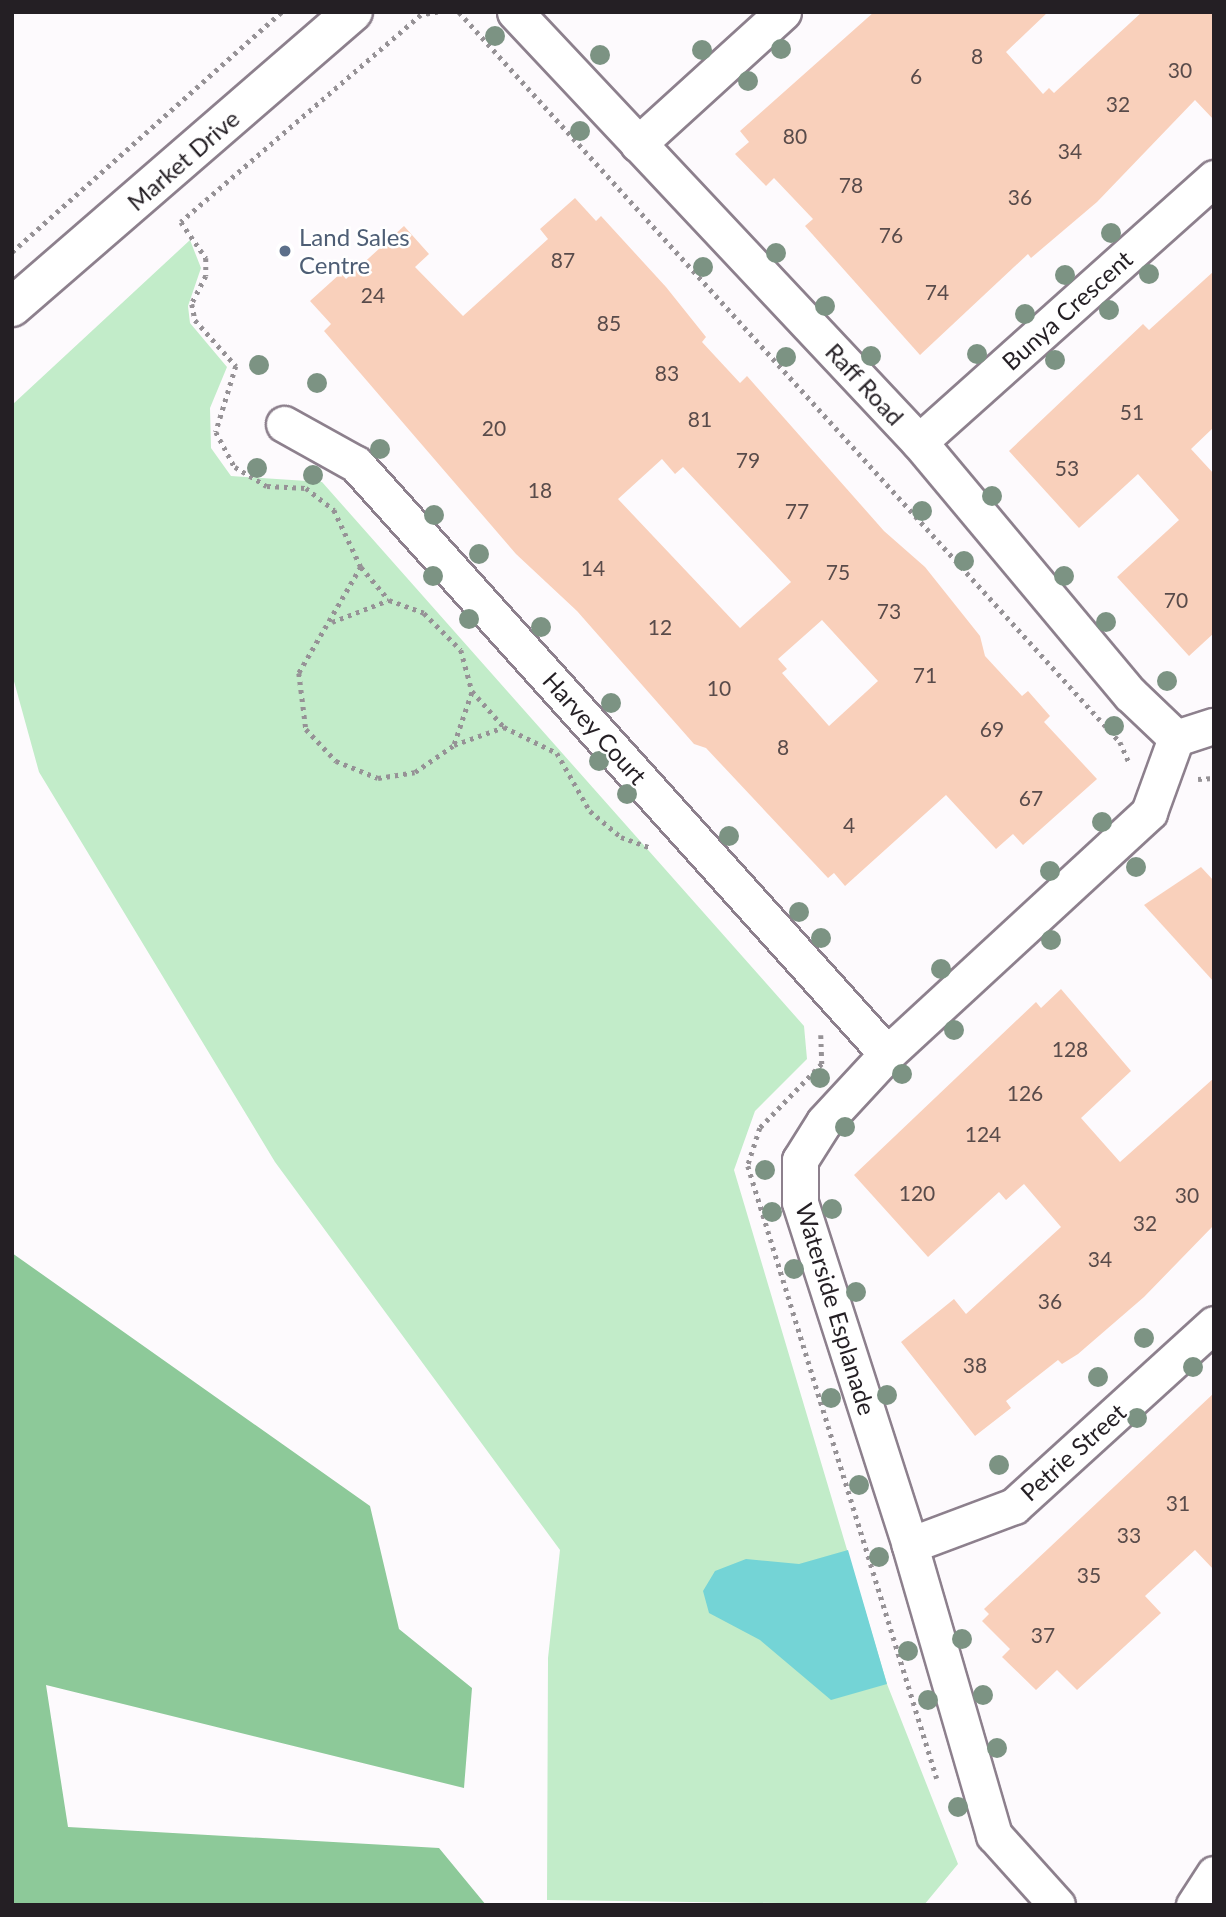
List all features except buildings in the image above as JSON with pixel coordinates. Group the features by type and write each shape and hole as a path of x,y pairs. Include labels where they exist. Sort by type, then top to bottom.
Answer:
{"street":[{"name":"Market Drive","path":"12,307 352,12"},
{"name":"Raff Road","path":"515,12 919,442 1130,694 1176,738"},
{"path":"638,144 783,12"},
{"name":"Bunya Crescent","path":"919,442 1214,178"},
{"name":"Harvey Court","path":"284,424 356,464 887,1054"},
{"path":"1176,738 1214,726"},
{"name":"Waterside Esplanade","path":"1057,1905 994,1835 910,1545 800,1202 800,1160 824,1122 887,1054 1149,813 1176,738"},
{"name":"Petrie Street","path":"910,1545 1014,1506 1214,1324"},
{"path":"1194,1905 1214,1874"}],"path":[{"path":"12,252 281,12"},
{"path":"438,12 421,15 181,222 206,258 206,275 192,304 195,320 236,366 216,432 234,467 267,486 306,488 334,510 361,567 389,600 424,613 461,650 472,691 505,727 557,753 590,811 621,837 664,853"},
{"path":"459,12 1120,742 1129,762 1162,775 1214,778"},
{"path":"361,567 332,622 299,673 306,729 336,761 378,778 415,772 454,745 505,727"},
{"path":"332,622 389,600"},
{"path":"454,745 472,691"},
{"path":"821,1028 822,1064"}],"green space":[{"path":"190,240 201,268 188,306 190,323 227,367 210,408 211,448 231,476 322,482 804,1026 807,1059 755,1111 734,1170 887,1684 958,1864 924,1905 547,1900 548,1658 560,1550 275,1162 39,772 12,674 12,405"},
{"path":"12,1253 370,1506 399,1629 472,1688 464,1788 46,1685 68,1827 439,1848 486,1905 12,1905"}],"water":[{"path":"848,1550 887,1684 831,1700 760,1640 709,1613 703,1591 715,1571 746,1559 799,1564"}],"place":[{"name":"Land Sales Centre","path":"285,251"}]}
